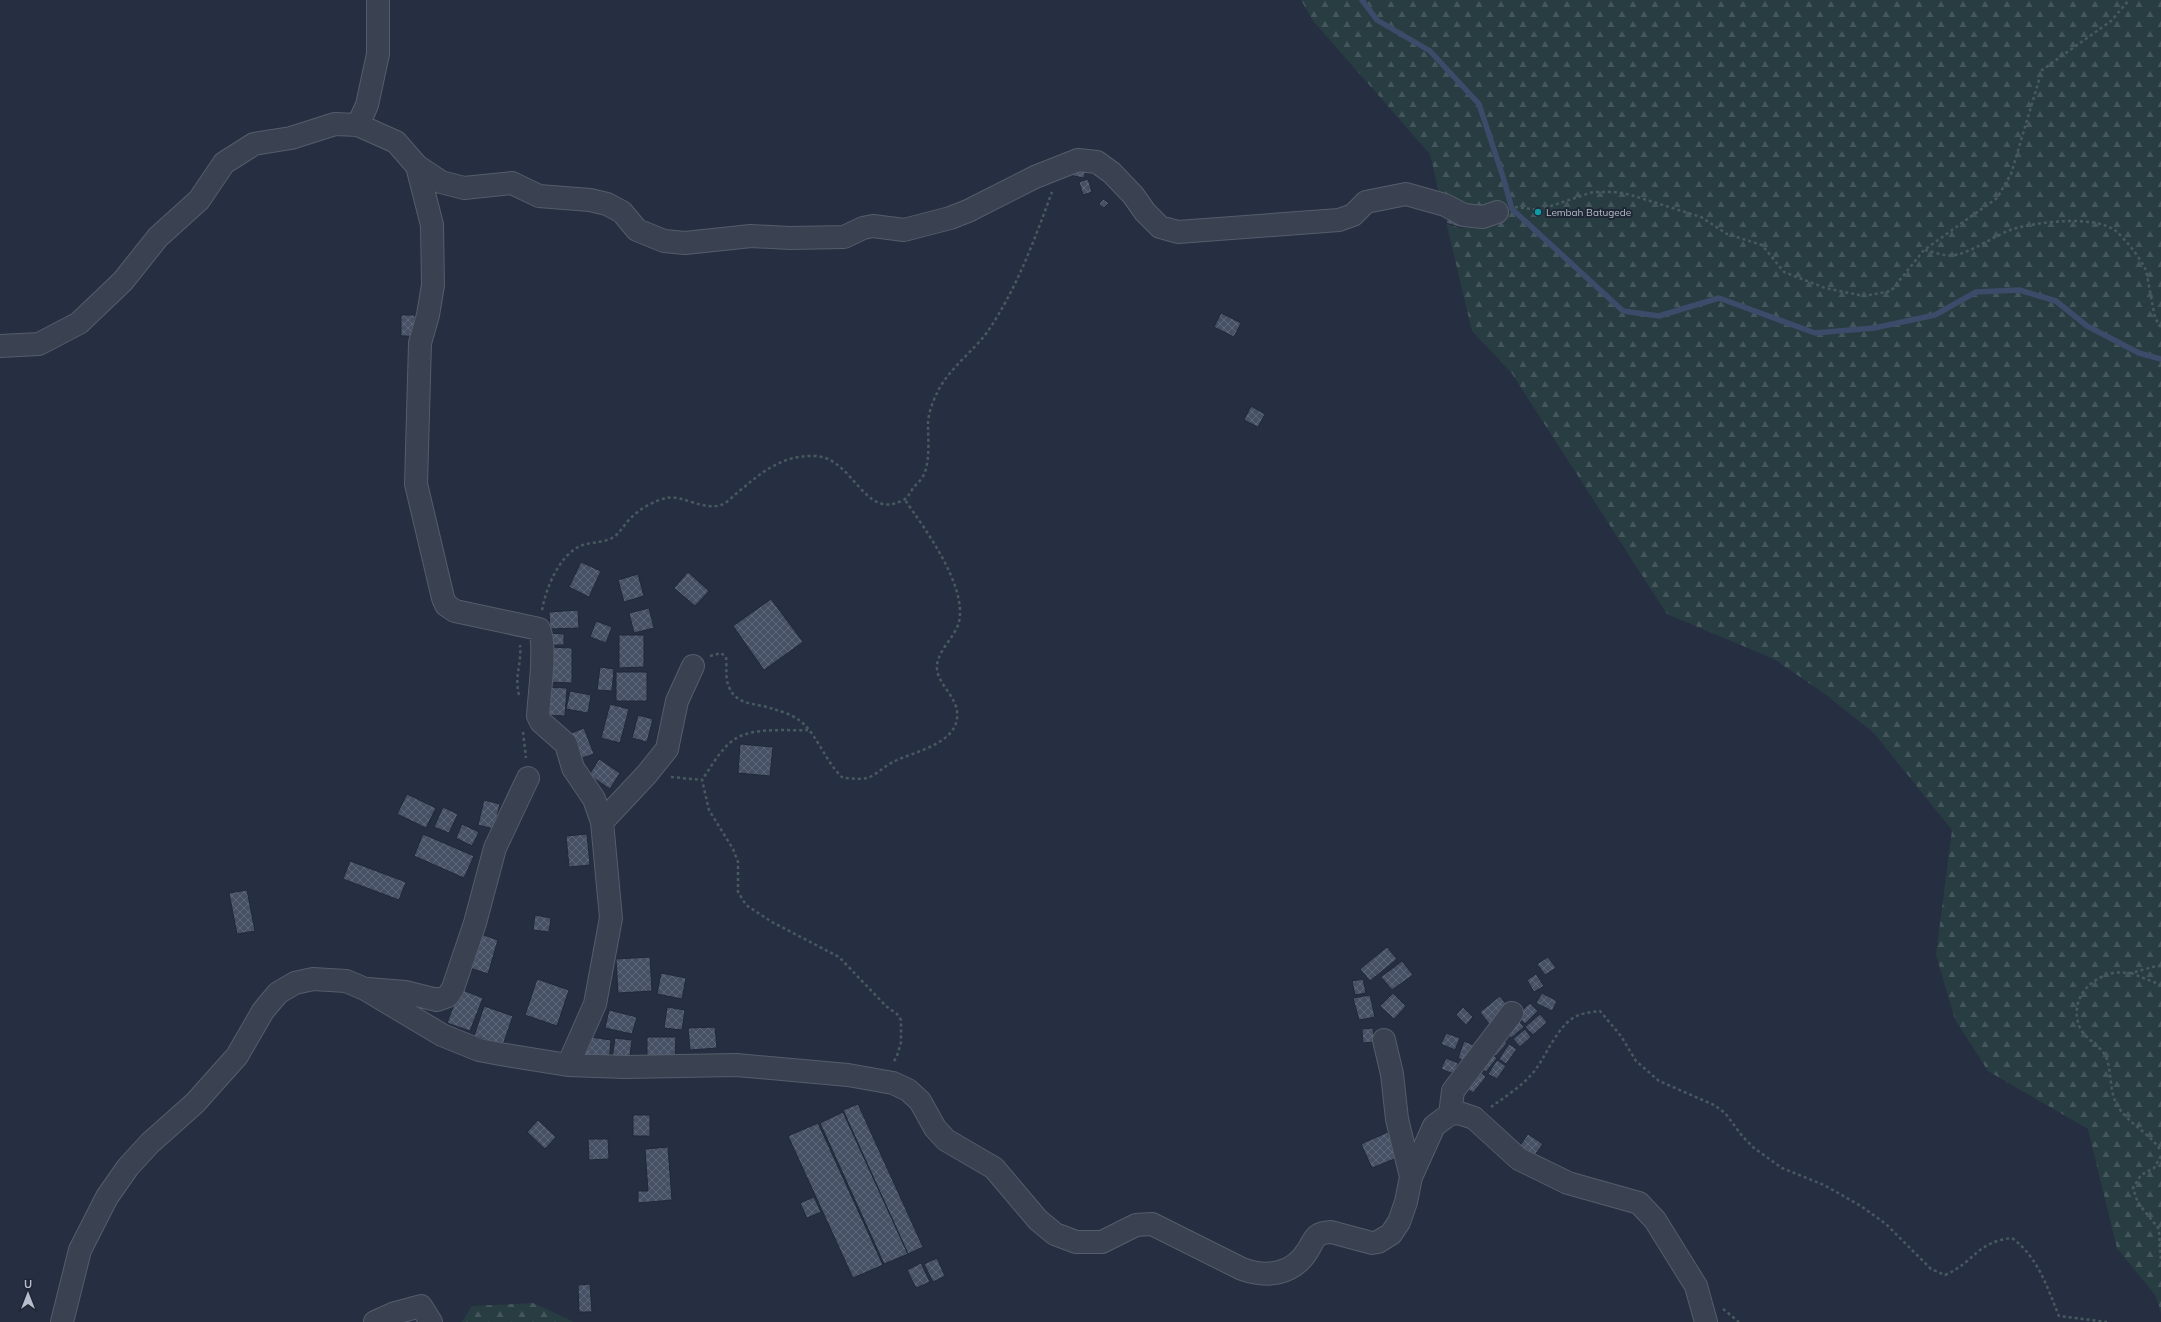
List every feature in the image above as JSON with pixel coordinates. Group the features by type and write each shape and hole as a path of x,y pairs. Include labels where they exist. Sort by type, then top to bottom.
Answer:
{"street":[{"path":"358,125 367,105 378,54 378,0"},
{"path":"0,346 39,344 79,323 123,281 158,237 199,200 224,164 254,144 291,138 335,124 358,125 396,142 417,166 441,182 464,188 512,183 538,196 590,200 607,204 622,212 637,230 649,237 664,241 685,243 751,236 790,238 844,237 863,228 873,226 904,230 950,218 968,211 1057,168 1078,160 1097,162 1112,173 1160,227 1178,232 1339,220 1353,215 1366,202 1406,194 1445,205 1464,215 1483,217 1497,212"},
{"path":"417,166 432,225 433,285 428,315 420,343 416,484 443,598 446,605 455,611 540,628 542,635 542,650 538,716 541,722 566,744 573,768 594,798 602,822 611,918 595,1004 568,1065"},
{"path":"602,822 647,774 667,749 676,701 693,666"},
{"path":"365,989 405,992 437,1000 448,996 453,988 474,923 495,848 528,778"},
{"path":"62,1322 72,1276 80,1250 107,1197 128,1167 150,1143 195,1103 237,1056 264,1011 278,993 295,983 313,979 346,981 365,989 442,1035 479,1050 568,1065 625,1067 736,1065 870,1078 893,1083 908,1090 920,1101 935,1128 946,1140 994,1168 1046,1228 1064,1239 1076,1242 1102,1242 1136,1225 1152,1224 1242,1269 1256,1274 1270,1275 1285,1271 1298,1262 1312,1241 1324,1232 1331,1232 1372,1243 1378,1242 1391,1234 1399,1222 1406,1202 1411,1177 1434,1126 1450,1114 1459,1114 1474,1118 1519,1159 1568,1183 1639,1203 1655,1220 1696,1286 1706,1322"},
{"path":"1450,1114 1454,1091 1512,1013"},
{"path":"1384,1040 1392,1074 1398,1126 1411,1177"},
{"path":"375,1322 394,1313 421,1306 431,1322"}],"path":[{"path":"1518,206 1539,210 1593,192 1614,192 1701,217 1727,234 1762,245 1784,272 1825,288 1864,296 1891,291 1924,250 1997,198 2012,174 2042,70 2111,21 2129,0"},
{"path":"540,628 544,596 563,559 580,546 612,538 623,529 631,517 649,504 668,497 708,506 722,505 766,469 778,462 793,457 814,456 828,457 840,465 868,497 879,504 893,504 905,500 925,472 928,450 928,421 936,394 944,382 980,342 1005,306 1028,259 1052,191 1057,168"},
{"path":"1924,250 1954,255 2013,229 2047,222 2087,222 2110,228 2116,231 2146,270 2155,318 2161,327"},
{"path":"693,666 707,657 721,653 726,657 728,686 734,697 752,705 773,708 798,720 808,730 833,769 843,778 862,779 869,777 892,762 934,745 955,727 957,713 956,706 938,672 937,664 959,621 960,600 939,550 905,500"},
{"path":"808,730 748,733 734,739 724,749 702,780 708,810 733,849 738,862 738,892 746,904 772,922 839,957 902,1020 901,1042 897,1056 890,1068 870,1078"},
{"path":"647,774 702,780"},
{"path":"2161,966 2130,973 2114,973 2099,978 2088,986 2078,998 2077,1014 2082,1031 2106,1056 2117,1105 2138,1129 2154,1140 2161,1151"},
{"path":"2130,973 2161,985"},
{"path":"1474,1118 1524,1082 1536,1069 1552,1042 1573,1018 1586,1013 1600,1011 1621,1036 1636,1061 1659,1081 1720,1109 1754,1148 1782,1168 1824,1185 1861,1206 1886,1224 1931,1269 1945,1275 1960,1269 1982,1246 1997,1240 2012,1238 2023,1246 2041,1272 2059,1316 2107,1322"},
{"path":"2161,1156 2154,1168 2141,1175 2133,1188 2138,1203 2159,1229 2161,1262"}],"green space":[{"path":"1301,0 2161,0 2161,1313 2156,1296 2117,1248 2088,1129 1988,1071 1955,1019 1936,955 1952,830 1874,733 1825,694 1774,659 1667,614 1511,372 1472,331 1430,154 1314,22"},
{"path":"533,1303 574,1322 462,1322 472,1306"}],"building":[{"path":"1086,169 1084,178 1069,175"},
{"path":"1088,179 1092,192 1083,195 1079,182"},
{"path":"1103,199 1109,203 1104,208 1099,204"},
{"path":"1449,214 1465,219 1463,228 1446,223"},
{"path":"1221,313 1241,323 1234,337 1214,327"},
{"path":"401,315 415,315 415,336 401,336"},
{"path":"1251,406 1265,414 1258,427 1244,420"},
{"path":"581,562 601,571 589,597 569,587"},
{"path":"688,572 709,591 695,606 674,588"},
{"path":"638,574 644,596 624,602 618,580"},
{"path":"771,599 803,642 764,670 733,626"},
{"path":"649,608 654,628 634,633 629,613"},
{"path":"578,610 579,628 550,629 549,612"},
{"path":"596,621 612,627 606,643 590,637"},
{"path":"548,633 564,634 564,645 547,645"},
{"path":"619,635 644,635 644,667 619,668"},
{"path":"548,647 572,648 572,683 547,682"},
{"path":"600,667 614,669 612,691 597,690"},
{"path":"616,672 647,672 647,701 616,701"},
{"path":"544,687 567,688 565,716 542,715"},
{"path":"570,691 591,695 588,713 566,709"},
{"path":"610,704 629,709 620,743 601,738"},
{"path":"638,715 653,719 647,742 632,738"},
{"path":"584,728 594,754 579,759 569,734"},
{"path":"740,744 773,747 770,776 738,773"},
{"path":"599,759 620,773 610,789 589,775"},
{"path":"407,794 436,808 426,828 397,814"},
{"path":"484,800 500,804 494,829 478,825"},
{"path":"443,807 458,814 449,833 434,827"},
{"path":"462,824 479,832 472,846 456,838"},
{"path":"423,834 474,856 464,878 414,856"},
{"path":"587,834 590,865 569,867 566,836"},
{"path":"350,861 406,882 399,900 343,879"},
{"path":"247,890 255,931 237,934 229,893"},
{"path":"535,915 551,918 549,932 533,930"},
{"path":"478,933 498,940 488,974 467,967"},
{"path":"1387,947 1397,959 1370,981 1360,969"},
{"path":"650,957 652,991 618,993 616,959"},
{"path":"1548,957 1556,968 1545,975 1537,964"},
{"path":"1402,961 1413,975 1392,990 1381,977"},
{"path":"661,973 686,978 682,999 657,994"},
{"path":"1536,974 1544,986 1534,992 1527,980"},
{"path":"537,979 569,990 557,1026 525,1015"},
{"path":"1363,979 1366,993 1355,995 1352,981"},
{"path":"460,989 483,998 470,1031 447,1023"},
{"path":"1393,993 1406,1006 1394,1019 1380,1006"},
{"path":"1542,993 1557,1001 1552,1011 1536,1003"},
{"path":"1370,995 1375,1017 1359,1020 1353,998"},
{"path":"1500,996 1511,1010 1490,1025 1480,1012"},
{"path":"1530,1003 1538,1011 1525,1024 1517,1015"},
{"path":"484,1006 513,1016 503,1045 474,1036"},
{"path":"667,1007 685,1010 682,1030 664,1028"},
{"path":"1463,1007 1473,1017 1466,1025 1456,1015"},
{"path":"609,1010 637,1017 632,1034 605,1028"},
{"path":"1540,1014 1547,1022 1533,1035 1525,1027"},
{"path":"1516,1018 1524,1027 1511,1038 1504,1030"},
{"path":"715,1027 717,1048 690,1050 688,1028"},
{"path":"1373,1028 1375,1042 1363,1043 1362,1029"},
{"path":"1525,1029 1531,1037 1520,1047 1513,1039"},
{"path":"1446,1033 1460,1038 1455,1050 1441,1044"},
{"path":"584,1036 611,1040 609,1062 581,1059"},
{"path":"1498,1036 1507,1043 1496,1056 1488,1049"},
{"path":"647,1037 676,1037 675,1058 647,1058"},
{"path":"615,1038 632,1040 629,1062 612,1060"},
{"path":"1464,1041 1478,1047 1471,1064 1458,1058"},
{"path":"1509,1044 1517,1049 1506,1064 1499,1059"},
{"path":"1488,1052 1497,1058 1486,1072 1478,1066"},
{"path":"1446,1058 1458,1063 1454,1074 1441,1069"},
{"path":"1497,1060 1506,1066 1497,1079 1488,1074"},
{"path":"1476,1068 1486,1077 1473,1093 1463,1085"},
{"path":"858,1104 923,1247 908,1254 843,1110"},
{"path":"843,1112 908,1254 884,1264 820,1123"},
{"path":"633,1115 650,1115 650,1136 633,1136"},
{"path":"538,1120 556,1137 545,1149 527,1132"},
{"path":"818,1123 883,1265 853,1278 788,1136"},
{"path":"1388,1132 1399,1157 1372,1168 1361,1144"},
{"path":"1528,1134 1543,1144 1531,1160 1517,1150"},
{"path":"588,1139 608,1139 609,1159 589,1160"},
{"path":"668,1147 672,1200 638,1203 638,1191 648,1191 645,1149"},
{"path":"814,1197 821,1212 807,1218 800,1203"},
{"path":"937,1258 945,1276 933,1282 924,1264"},
{"path":"921,1263 930,1282 916,1288 907,1270"},
{"path":"590,1284 592,1312 579,1312 578,1285"}],"waterway":[{"path":"1362,0 1377,20 1430,51 1479,104 1512,209 1623,311 1659,316 1719,298 1815,333 1874,328 1935,315 1976,292 2019,290 2056,301 2087,326 2139,353 2161,359"}],"place":[{"name":"Lembah Batugede","path":"1538,212"}]}
